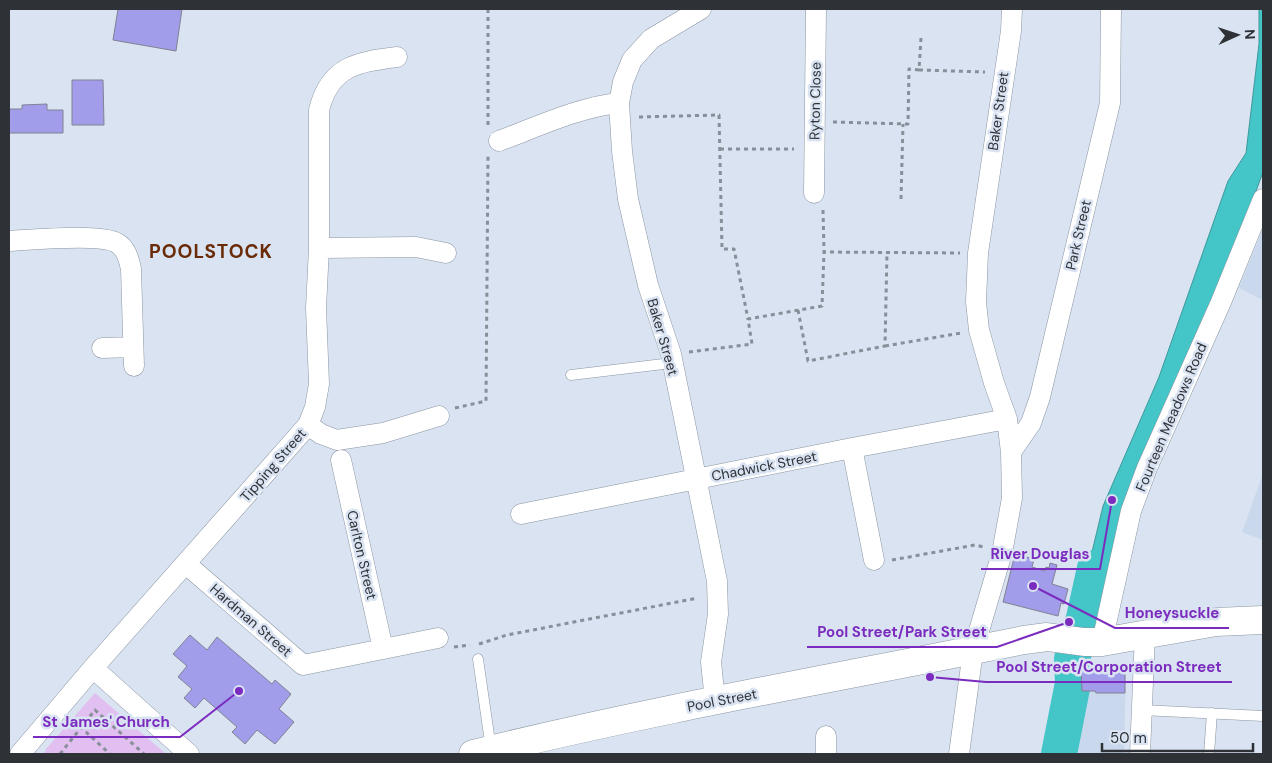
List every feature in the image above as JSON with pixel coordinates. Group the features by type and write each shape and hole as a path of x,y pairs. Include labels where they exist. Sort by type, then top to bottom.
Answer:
{"street":[{"name":"Baker Street","path":"701,9 651,39 632,60 622,82 619,110 628,199 648,285 672,358 717,581 718,614 711,662 715,701"},
{"name":"Ryton Close","path":"814,193 816,9"},
{"name":"Baker Street","path":"1007,419 994,383 979,330 976,302 978,253 1011,31 1012,9"},
{"name":"Park Street","path":"1011,452 1032,423 1040,397 1110,103 1111,9"},
{"name":"Tipping Street","path":"20,754 93,668 308,425 315,407 319,384 316,308 319,248 319,110 322,97 337,76 348,68 369,61 397,57"},
{"path":"492,141 603,105 619,110"},
{"name":"Fourteen Meadows Road","path":"1085,641 1146,468 1222,302 1263,199"},
{"path":"9,242 82,238 108,239 118,243 130,259 134,357 102,348"},
{"path":"319,248 416,248 446,253"},
{"path":"308,425 321,434 337,440 383,433 439,416"},
{"path":"960,754 972,651 1002,553 1012,498 1011,452 1007,419"},
{"name":"Chadwick Street","path":"521,514 1007,419"},
{"path":"852,448 874,560"},
{"name":"Carlton Street","path":"341,460 383,649"},
{"name":"Hardman Street","path":"186,564 303,665 438,638"},
{"name":"Pool Street","path":"482,752 554,734 1024,640 1047,637 1085,641 1145,634 1216,622 1263,620"},
{"path":"1140,754 1145,634"},
{"path":"93,668 188,754"}],"lane":[{"path":"572,375 672,358"},
{"path":"478,659 482,752"},
{"path":"1142,710 1263,716"},
{"path":"1209,754 1212,713"}],"path":[{"path":"439,416 457,407 486,401 492,141 488,9"},
{"path":"920,70 921,38"},
{"path":"814,122 908,124 909,69 1004,73"},
{"path":"619,110 719,115 722,249 734,250 752,344 672,358"},
{"path":"901,199 904,124"},
{"path":"720,149 814,149"},
{"path":"748,318 822,306 824,211 814,193"},
{"path":"824,252 978,253"},
{"path":"885,346 887,252"},
{"path":"798,310 808,361 979,330"},
{"path":"874,560 888,561 975,545 1002,553"},
{"path":"438,638 454,648 478,644 507,635 718,594"},
{"path":"478,644 478,659"},
{"path":"60,706 110,754"},
{"path":"60,754 95,710 144,754"}],"shaded area":[{"path":"1259,9 1263,9 1263,172 1241,232 1122,508 1099,609 1094,617 1077,615 1103,506 1159,377 1228,181 1246,153 1259,44"},
{"path":"1263,229 1263,300 1239,288"},
{"path":"1263,474 1263,540 1242,532"},
{"path":"1089,661 1126,664 1124,754 1072,754"},
{"path":"1064,662 1079,663 1080,694 1069,754 1048,754 1059,698"},
{"path":"95,693 166,754 44,754 46,749"}],"building":[{"path":"118,9 182,9 176,51 113,40"},
{"path":"72,80 103,80 104,125 72,125"},
{"path":"47,104 47,110 63,110 63,133 9,133 9,109 22,109 22,105"},
{"path":"1015,554 1034,559 1032,567 1045,571 1046,567 1049,568 1050,563 1057,565 1052,584 1068,589 1064,604 1061,603 1058,616 1003,602"},
{"path":"190,635 207,650 217,637 272,684 275,680 291,694 279,709 294,722 275,744 257,730 245,744 232,732 237,727 204,698 195,708 184,698 192,689 178,677 187,666 173,654"},
{"path":"1081,669 1125,669 1125,693 1082,691"}],"waterway":[{"path":"1059,754 1073,683 1072,659 1084,618 1095,568"}],"place":[{"name":"River Douglas","path":"1112,500"},
{"name":"Honeysuckle","path":"1033,586"},
{"name":"Pool Street/Park Street","path":"1069,622"},
{"name":"Pool Street/Corporation Street","path":"930,677"},
{"name":"St James' Church","path":"239,691"}],"district":[{"name":"POOLSTOCK","path":"211,251"}]}
